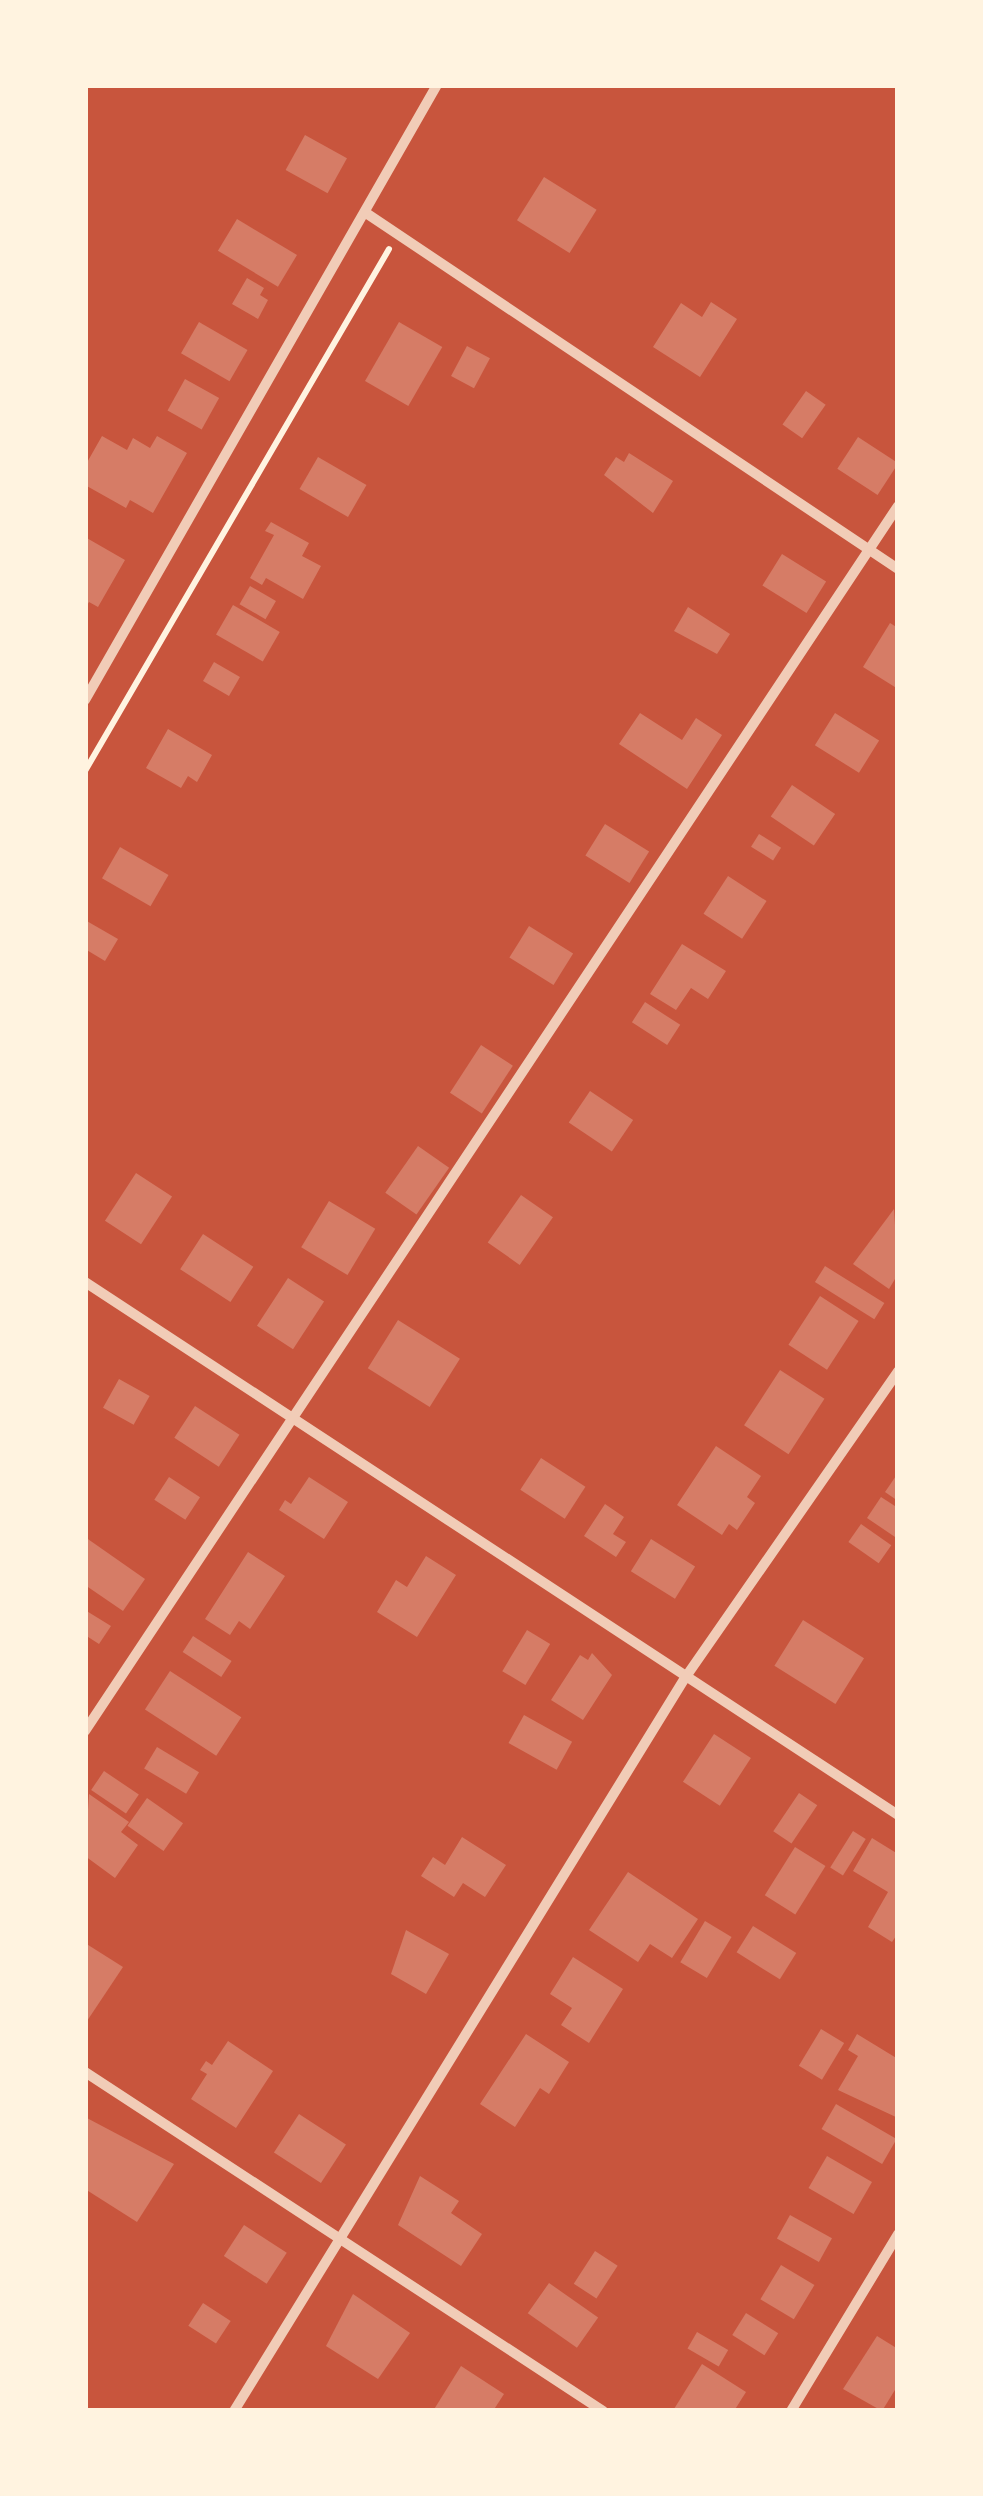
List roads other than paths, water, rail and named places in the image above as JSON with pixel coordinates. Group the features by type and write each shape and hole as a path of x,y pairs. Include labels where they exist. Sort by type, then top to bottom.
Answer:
{"street":[{"path":"85,700 436,85"},
{"path":"366,213 898,569"},
{"path":"85,1730 898,506"},
{"path":"85,1282 289,1421 898,1815"},
{"path":"234,2411 686,1678 898,1372"},
{"path":"85,2072 603,2411"},
{"path":"791,2411 898,2234"}]}
